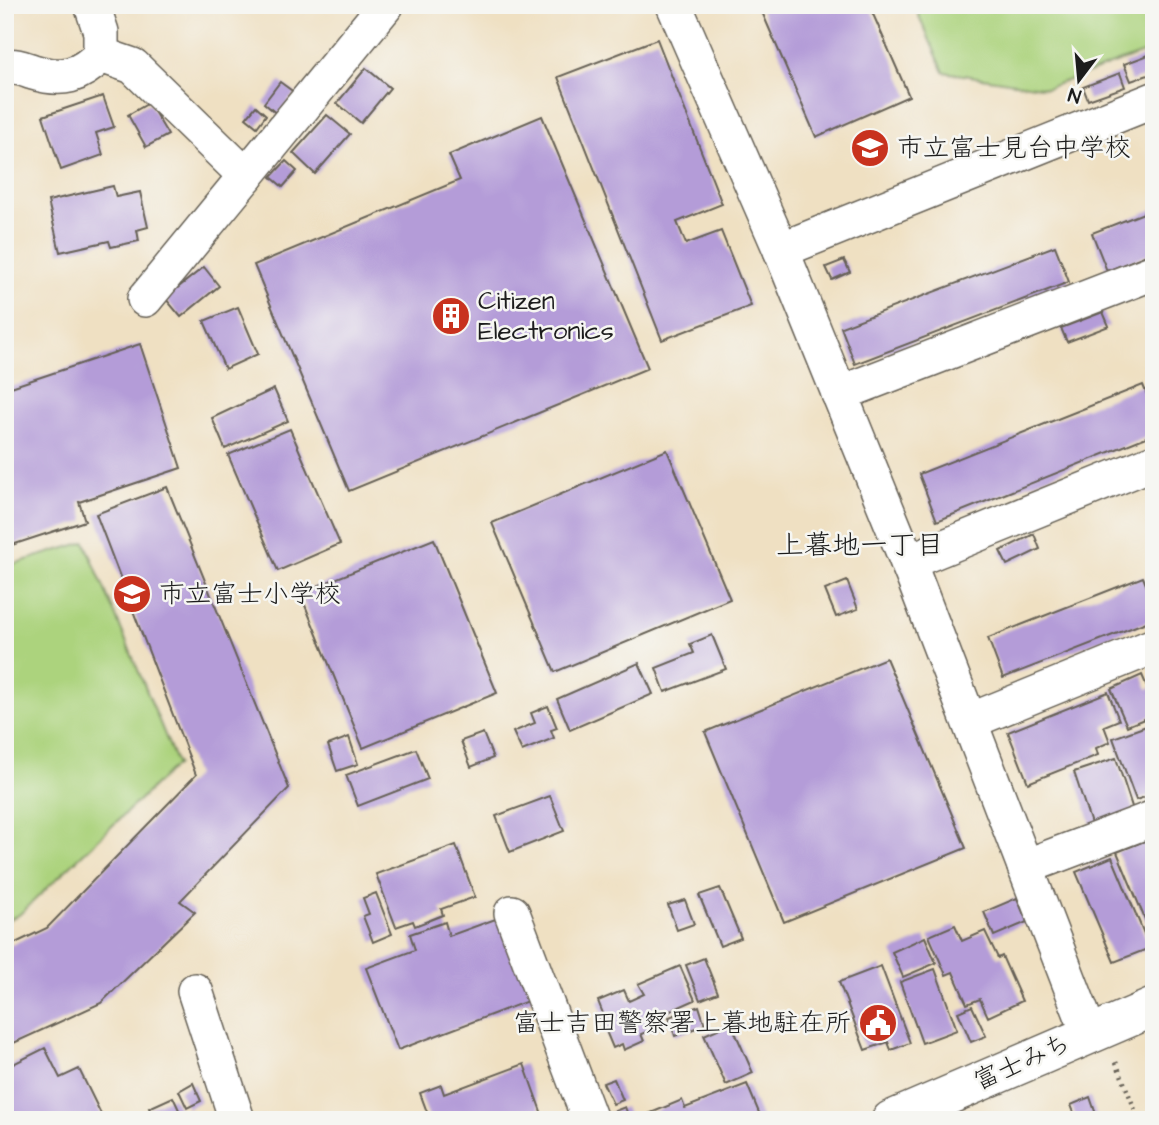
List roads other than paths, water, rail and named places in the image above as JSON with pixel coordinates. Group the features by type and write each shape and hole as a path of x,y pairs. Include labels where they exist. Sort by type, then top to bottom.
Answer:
{"highway":[{"name":"富士みち","path":"891,1120 1095,1030 1154,1007"}],"street":[{"path":"5,67 14,66 42,74 68,77 87,69 101,55 101,32 92,5"},
{"path":"145,299 386,5"},
{"path":"674,5 780,250 908,562 1025,867 1095,1030"},
{"path":"101,55 133,66 246,176"},
{"path":"780,250 1154,100"},
{"path":"839,394 1154,272"},
{"path":"908,562 1154,462"},
{"path":"970,721 1154,646"},
{"path":"1025,867 1154,818"},
{"path":"512,913 590,1120"},
{"path":"195,991 226,1115"}],"place":[{"name":"市立富士見台中学校","path":"870,148"},
{"name":"Citizen Electronics","path":"451,316"},
{"name":"市立富士小学校","path":"132,594"},
{"name":"富士吉田警察署上暮地駐在所","path":"878,1023"}],"district":[{"name":"上暮地一丁目","path":"860,545"}]}
